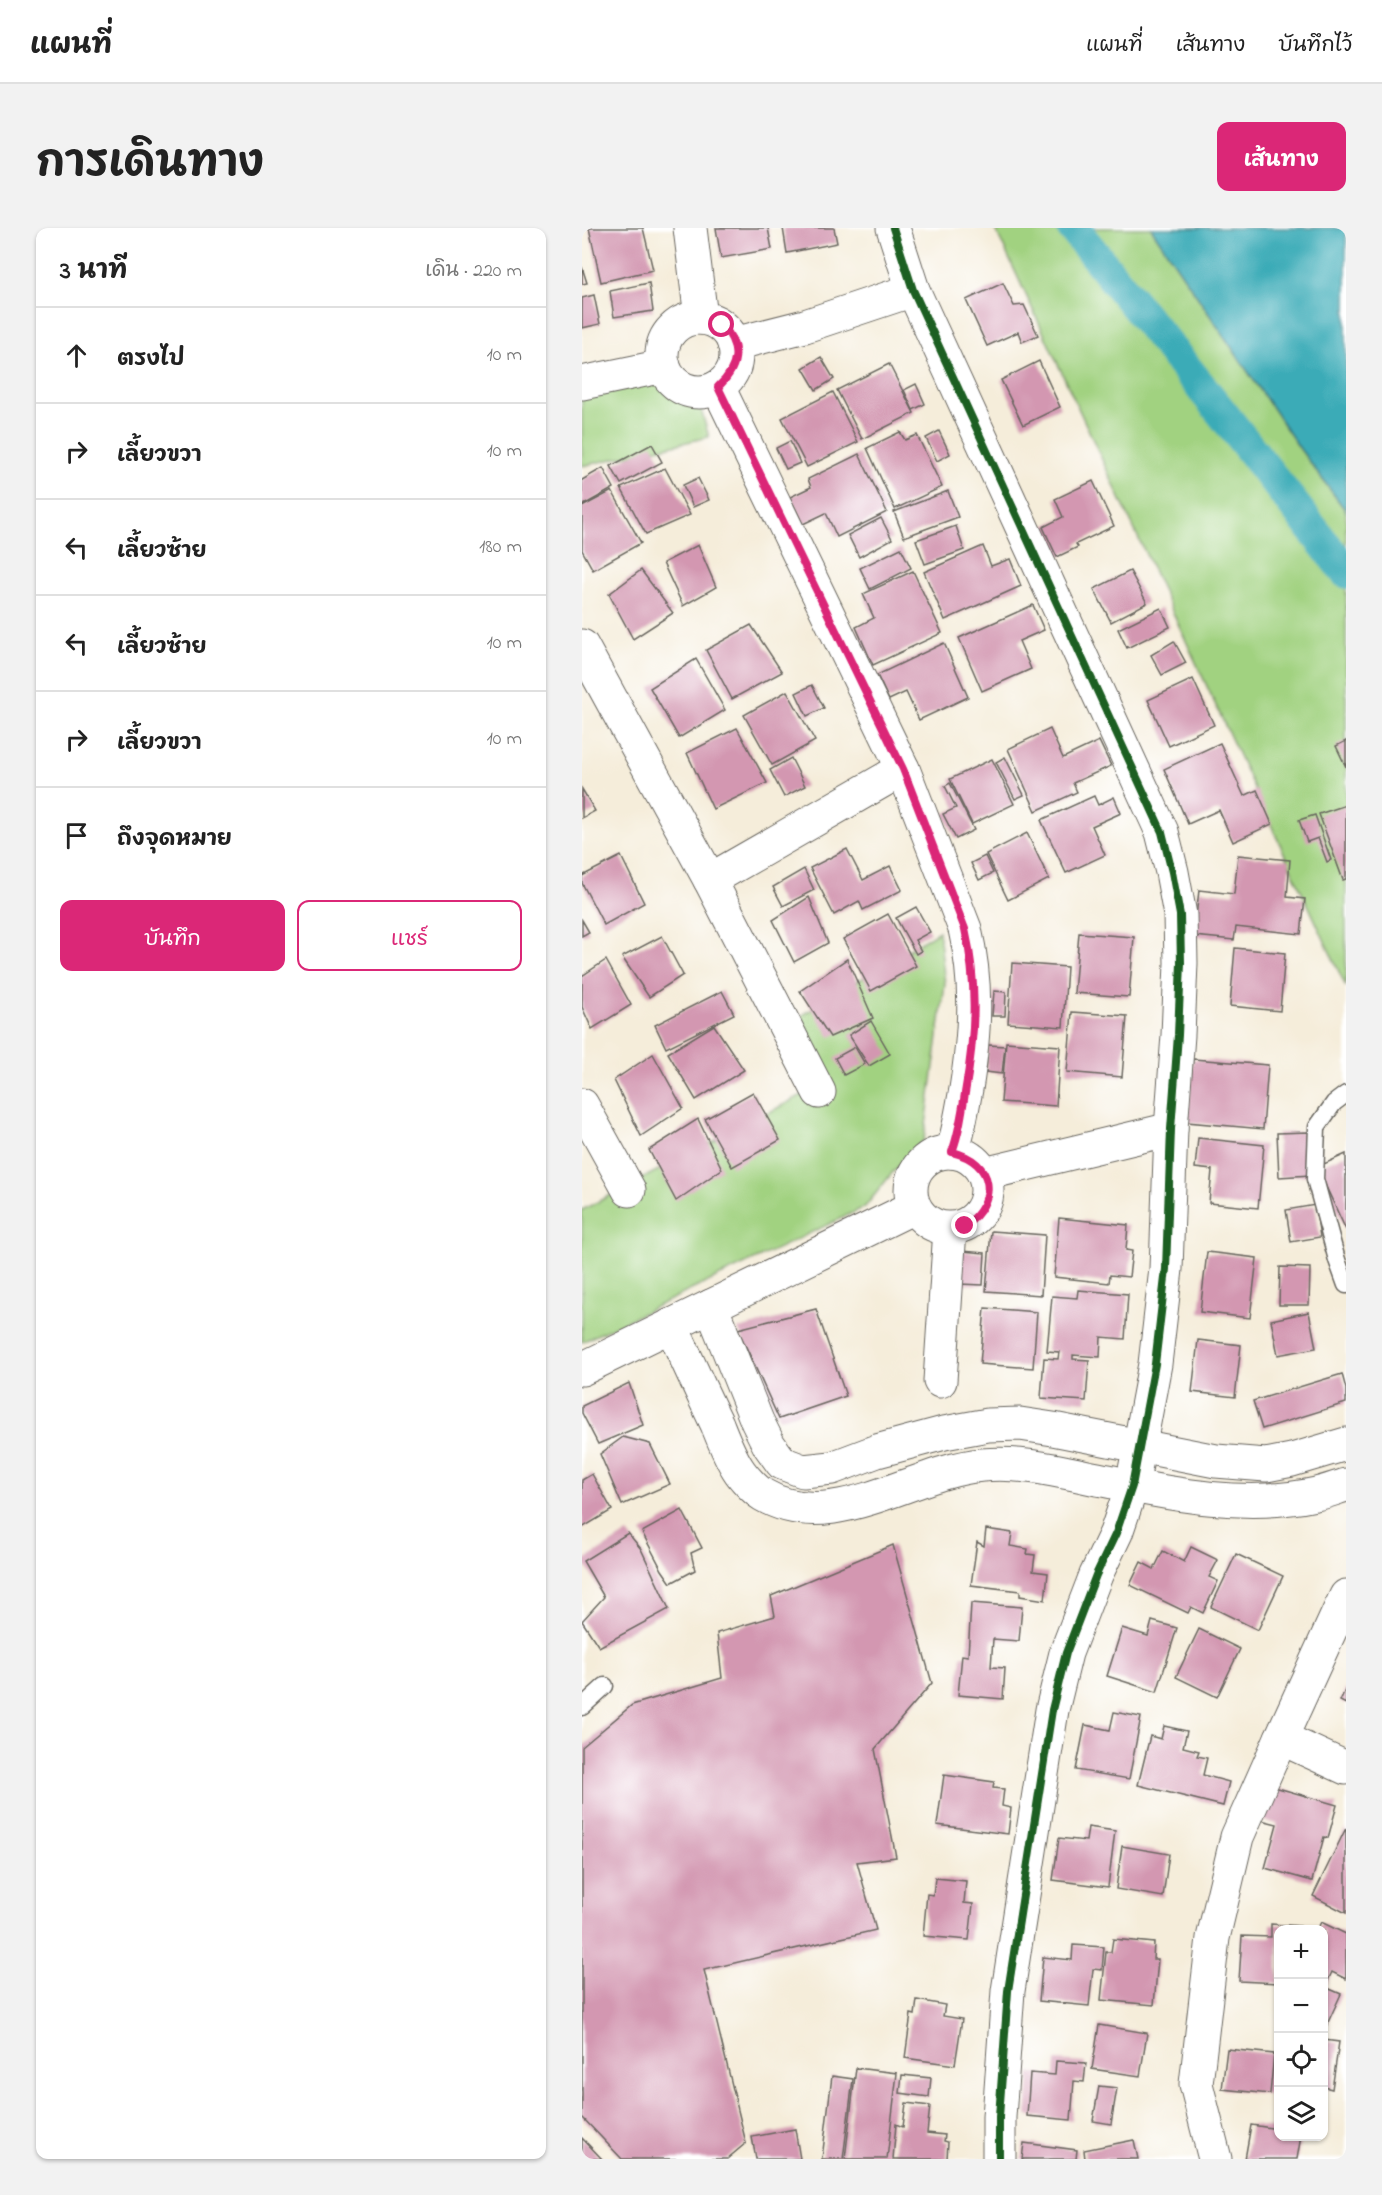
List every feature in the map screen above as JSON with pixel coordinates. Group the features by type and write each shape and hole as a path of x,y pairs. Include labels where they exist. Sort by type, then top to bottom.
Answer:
{"street":[{"path":"690,228 701,318"},
{"path":"893,228 913,290 1162,832 1180,915 1179,1025 1171,1129 1166,1269 1155,1364 1132,1486 1116,1533 1096,1575 1066,1653 1052,1710 1008,1990 999,2117 999,2159"},
{"path":"734,344 805,326 913,290"},
{"path":"701,318 722,325 734,344 736,360 730,376 718,387 706,392 692,392 680,387 670,378 664,366 662,351 666,338 675,327 687,320 701,318"},
{"path":"582,383 664,366"},
{"path":"718,387 903,769 965,929 971,955 975,1021 960,1124 952,1152"},
{"path":"582,646 710,880 819,1092"},
{"path":"710,880 903,769"},
{"path":"582,1105 629,1190"},
{"path":"984,1174 1171,1129"},
{"path":"952,1152 965,1155 976,1163 984,1174 988,1189 986,1204 977,1217 965,1226 950,1230 935,1227 923,1219 914,1207 911,1194 912,1180 917,1168 927,1159 939,1153 952,1152"},
{"path":"582,1369 914,1207"},
{"path":"940,1381 950,1230"},
{"path":"711,1306 757,1421 769,1445 782,1463 803,1471 832,1468 877,1451 944,1433 988,1425 1020,1424 1216,1461 1266,1465 1346,1444"},
{"path":"670,1325 738,1471 762,1494 782,1503 806,1508 831,1508 956,1469 997,1464 1046,1468 1132,1486 1219,1498 1255,1500 1315,1494 1346,1485"},
{"path":"762,1494 782,1463"},
{"path":"1215,2159 1196,2084 1213,1938 1237,1837 1346,1596"},
{"path":"1281,1738 1346,1768"}],"lane":[{"path":"1346,1094 1334,1103 1317,1127 1315,1179 1346,1285"},
{"path":"582,1707 605,1686"}],"green space":[{"path":"995,228 1151,228 1300,449 1346,511 1346,987"},
{"path":"652,382 681,399 700,406 709,437 582,466 582,398"},
{"path":"939,931 945,984 924,1140 893,1172 865,1207 582,1342 582,1210 831,1080 801,1016"}],"water":[{"path":"1151,228 1346,228 1346,511 1300,449"}],"building":[{"path":"589,228 643,228 653,270 601,282"},
{"path":"716,228 768,228 772,249 721,258"},
{"path":"783,228 834,228 837,243 787,253"},
{"path":"582,267 587,283 582,284"},
{"path":"649,283 653,311 614,317 610,291"},
{"path":"1003,283 1014,306 1024,305 1038,335 1022,342 1018,332 987,346 966,300"},
{"path":"594,295 600,324 582,328 582,298"},
{"path":"821,357 834,379 816,390 803,368"},
{"path":"1039,361 1060,407 1023,425 1001,380"},
{"path":"889,364 914,413 862,439 837,390"},
{"path":"916,384 925,404 913,410 904,390"},
{"path":"833,392 858,442 807,467 782,418"},
{"path":"939,431 950,454 937,461 926,438"},
{"path":"900,432 905,440 917,435 942,487 895,509 867,448"},
{"path":"790,441 800,463 786,469 776,448"},
{"path":"652,444 662,462 621,484 611,466"},
{"path":"859,454 887,512 837,537 826,513 803,524 790,497 811,487 808,479"},
{"path":"603,468 614,488 582,506 582,480"},
{"path":"665,468 690,515 646,534 621,488"},
{"path":"698,478 709,500 693,507 683,485"},
{"path":"1093,481 1114,526 1076,544 1078,547 1057,557 1043,527 1063,517 1055,499"},
{"path":"612,491 641,543 593,570 582,550 582,507"},
{"path":"948,491 958,517 904,537 894,512"},
{"path":"881,518 892,539 859,557 848,535"},
{"path":"956,526 964,550 925,564 916,540"},
{"path":"698,545 716,587 683,606 663,563"},
{"path":"983,546 991,566 1010,559 1021,586 945,620 924,572"},
{"path":"901,548 911,568 870,589 860,568"},
{"path":"641,570 673,613 633,639 609,594"},
{"path":"913,571 942,633 873,665 856,627 874,618 863,594"},
{"path":"1130,571 1147,603 1111,622 1094,589"},
{"path":"1033,605 1044,630 1019,641 1031,669 982,691 959,638"},
{"path":"1161,608 1170,627 1127,648 1118,629"},
{"path":"751,625 782,672 732,699 706,650"},
{"path":"1174,641 1186,663 1162,675 1151,655"},
{"path":"944,643 968,697 919,720 906,692 889,700 877,675"},
{"path":"696,659 725,710 679,738 650,688"},
{"path":"1193,679 1214,725 1169,746 1148,700"},
{"path":"812,685 824,708 807,716 796,693"},
{"path":"787,691 815,741 772,765 744,715"},
{"path":"737,728 767,783 713,809 687,753"},
{"path":"1050,729 1063,758 1099,741 1111,766 1073,783 1077,792 1036,811 1008,749"},
{"path":"1346,741 1346,767 1336,746"},
{"path":"1220,743 1244,796 1257,790 1272,824 1233,842 1219,810 1188,824 1164,769"},
{"path":"1005,757 1024,795 1015,799 996,762"},
{"path":"791,758 805,786 784,797 770,770"},
{"path":"992,759 1014,804 972,824 950,779"},
{"path":"950,783 974,830 956,839 943,814 956,808 945,786"},
{"path":"582,789 595,811 582,818"},
{"path":"1094,796 1098,805 1114,797 1121,813 1092,826 1105,855 1066,873 1041,820"},
{"path":"1346,805 1346,879 1343,880 1319,814"},
{"path":"1315,815 1331,860 1327,862 1318,838 1307,842 1299,820"},
{"path":"1027,833 1049,879 1008,900 986,854"},
{"path":"847,849 863,880 890,866 902,890 863,910 859,901 834,915 810,868"},
{"path":"1238,855 1290,860 1287,897 1305,899 1301,934 1236,927 1234,940 1194,936 1199,890 1234,894"},
{"path":"621,856 644,903 604,925 582,883 582,876"},
{"path":"985,856 993,873 979,880 971,863"},
{"path":"804,869 814,890 783,906 773,887"},
{"path":"809,897 828,943 794,962 773,920"},
{"path":"916,907 930,932 915,940 921,951 916,954 896,918"},
{"path":"888,914 916,966 871,991 843,939"},
{"path":"582,920 589,932 582,936"},
{"path":"1079,933 1134,937 1129,997 1074,993"},
{"path":"662,936 683,975 649,997 622,957"},
{"path":"1235,948 1285,953 1280,1011 1230,1006"},
{"path":"847,959 873,1018 830,1037 800,991"},
{"path":"606,960 631,1005 592,1029 582,1007 582,976"},
{"path":"1012,963 1067,967 1063,1027 1008,1023"},
{"path":"722,991 734,1014 666,1048 655,1025"},
{"path":"994,991 1006,992 1005,1016 992,1016"},
{"path":"1072,1012 1127,1016 1122,1077 1067,1072"},
{"path":"871,1021 890,1054 869,1066 849,1035"},
{"path":"714,1025 744,1070 696,1100 668,1053"},
{"path":"1006,1042 1060,1046 1056,1106 1001,1102"},
{"path":"988,1045 1005,1046 1002,1074 986,1072"},
{"path":"855,1047 865,1064 844,1075 835,1058"},
{"path":"653,1054 683,1108 641,1136 614,1080"},
{"path":"1193,1059 1268,1065 1263,1129 1187,1122"},
{"path":"753,1092 780,1140 732,1167 705,1119"},
{"path":"698,1119 722,1169 676,1201 649,1150"},
{"path":"1309,1132 1311,1175 1279,1177 1277,1133"},
{"path":"1198,1138 1264,1145 1258,1208 1209,1203 1212,1170 1195,1168"},
{"path":"1346,1154 1346,1230 1317,1167"},
{"path":"1315,1205 1320,1237 1291,1242 1286,1210"},
{"path":"1059,1218 1128,1225 1126,1250 1132,1251 1129,1277 1110,1275 1109,1283 1054,1277"},
{"path":"991,1231 1045,1235 1041,1295 986,1291"},
{"path":"962,1251 985,1253 983,1285 959,1284"},
{"path":"1207,1252 1257,1258 1250,1318 1200,1312"},
{"path":"1280,1267 1310,1268 1309,1305 1279,1305"},
{"path":"1078,1290 1128,1294 1125,1339 1101,1337 1100,1357 1073,1355 1073,1359 1089,1360 1086,1401 1041,1398 1044,1358 1058,1359 1059,1352 1047,1351 1052,1296 1077,1298"},
{"path":"985,1308 1037,1312 1033,1368 980,1364"},
{"path":"816,1309 846,1396 779,1419 738,1329"},
{"path":"1309,1312 1316,1348 1278,1355 1271,1320"},
{"path":"1198,1340 1241,1345 1235,1397 1192,1392"},
{"path":"1342,1374 1346,1389 1346,1403 1262,1429 1253,1401"},
{"path":"629,1383 643,1425 598,1444 582,1413 582,1406"},
{"path":"623,1437 650,1444 670,1484 622,1505 600,1454"},
{"path":"592,1474 612,1510 582,1528 582,1480"},
{"path":"682,1510 702,1548 691,1553 695,1570 671,1583 642,1532"},
{"path":"986,1529 1012,1533 1010,1546 1028,1549 1027,1554 1035,1555 1033,1571 1048,1573 1045,1600 1020,1596 1020,1591 971,1585 977,1542 984,1546"},
{"path":"628,1533 641,1549 669,1609 599,1647 582,1621 604,1597 583,1561"},
{"path":"893,1545 932,1683 875,1749 896,1857 857,1862 876,1930 704,1970 746,2143 727,2159 622,2159 582,2117 582,1747 632,1705 722,1678 717,1633 775,1616 771,1596"},
{"path":"1191,1547 1218,1560 1209,1577 1218,1581 1203,1613 1191,1607 1188,1613 1130,1585 1141,1562 1154,1569 1163,1551 1184,1562"},
{"path":"1236,1554 1283,1576 1258,1630 1211,1607"},
{"path":"971,1603 1022,1607 1019,1641 993,1639 991,1667 1005,1668 1003,1699 958,1695 962,1655 968,1656"},
{"path":"1152,1621 1177,1628 1157,1692 1107,1676 1122,1628 1148,1636"},
{"path":"1199,1629 1240,1649 1217,1697 1176,1677"},
{"path":"1346,1688 1346,1704 1340,1701"},
{"path":"1114,1712 1141,1717 1129,1779 1076,1770 1085,1725 1110,1730"},
{"path":"1164,1726 1187,1731 1183,1747 1199,1751 1197,1756 1207,1758 1203,1775 1229,1782 1223,1806 1138,1785 1150,1736 1161,1739"},
{"path":"944,1775 994,1782 993,1788 1004,1789 1002,1806 1011,1808 1008,1834 937,1825"},
{"path":"1271,1786 1337,1805 1328,1838 1324,1837 1312,1881 1265,1868 1277,1824 1261,1820"},
{"path":"1088,1827 1115,1831 1108,1887 1053,1880 1059,1838 1086,1841"},
{"path":"1346,1828 1346,1913 1313,1896"},
{"path":"1122,1846 1169,1854 1163,1897 1116,1889"},
{"path":"935,1878 966,1881 964,1903 973,1904 969,1940 923,1936 927,1894 933,1895"},
{"path":"1271,1924 1286,1925 1274,1925 1274,1983 1239,1981 1242,1936 1271,1937"},
{"path":"1328,1925 1346,1934 1346,1979 1332,1972 1328,1981"},
{"path":"1113,1939 1154,1943 1153,1959 1158,1959 1154,2005 1101,2000 1106,1952 1111,1952"},
{"path":"1073,1945 1104,1947 1102,1970 1093,1969 1089,2006 1039,2001 1043,1957 1072,1960"},
{"path":"1328,1988 1341,1994 1328,2022"},
{"path":"917,2000 945,2005 943,2016 962,2019 955,2065 905,2058 911,2014 915,2015"},
{"path":"1099,2025 1147,2033 1140,2076 1092,2069"},
{"path":"1328,2041 1339,2042 1332,2089 1328,2088"},
{"path":"1227,2049 1274,2054 1270,2094 1222,2089"},
{"path":"1056,2061 1086,2063 1084,2082 1074,2081 1071,2120 1027,2116 1030,2073 1055,2075"},
{"path":"856,2068 897,2073 887,2159 845,2159"},
{"path":"902,2075 931,2078 929,2097 900,2093"},
{"path":"832,2076 853,2079 843,2159 822,2159"},
{"path":"1099,2086 1117,2088 1111,2124 1093,2121"},
{"path":"906,2103 930,2106 927,2133 945,2135 944,2141 948,2142 947,2159 893,2159 896,2124 903,2127"},
{"path":"1251,2125 1274,2128 1274,2141 1300,2141 1297,2159 1245,2159"},
{"path":"795,2129 800,2159 756,2159 752,2137"},
{"path":"582,2138 602,2159 582,2159"},
{"path":"1134,2140 1138,2159 1085,2159 1084,2150"},
{"path":"1024,2143 1077,2150 1076,2159 1022,2159"}],"waterway":[{"path":"1073,228 1346,572"}],"cycle path":[{"path":"893,228 913,290 1162,832 1180,915 1181,963 1171,1129 1166,1269 1155,1364 1132,1486 1116,1533 1096,1575 1066,1653 1052,1710 1008,1991 999,2117 999,2159"}],"route":[{"path":"722,325 734,344 736,360 730,376 718,387 903,769 965,929 971,955 975,1021 960,1124 952,1152 965,1155 976,1163 984,1174 988,1189 986,1204 977,1217 965,1226"}]}
